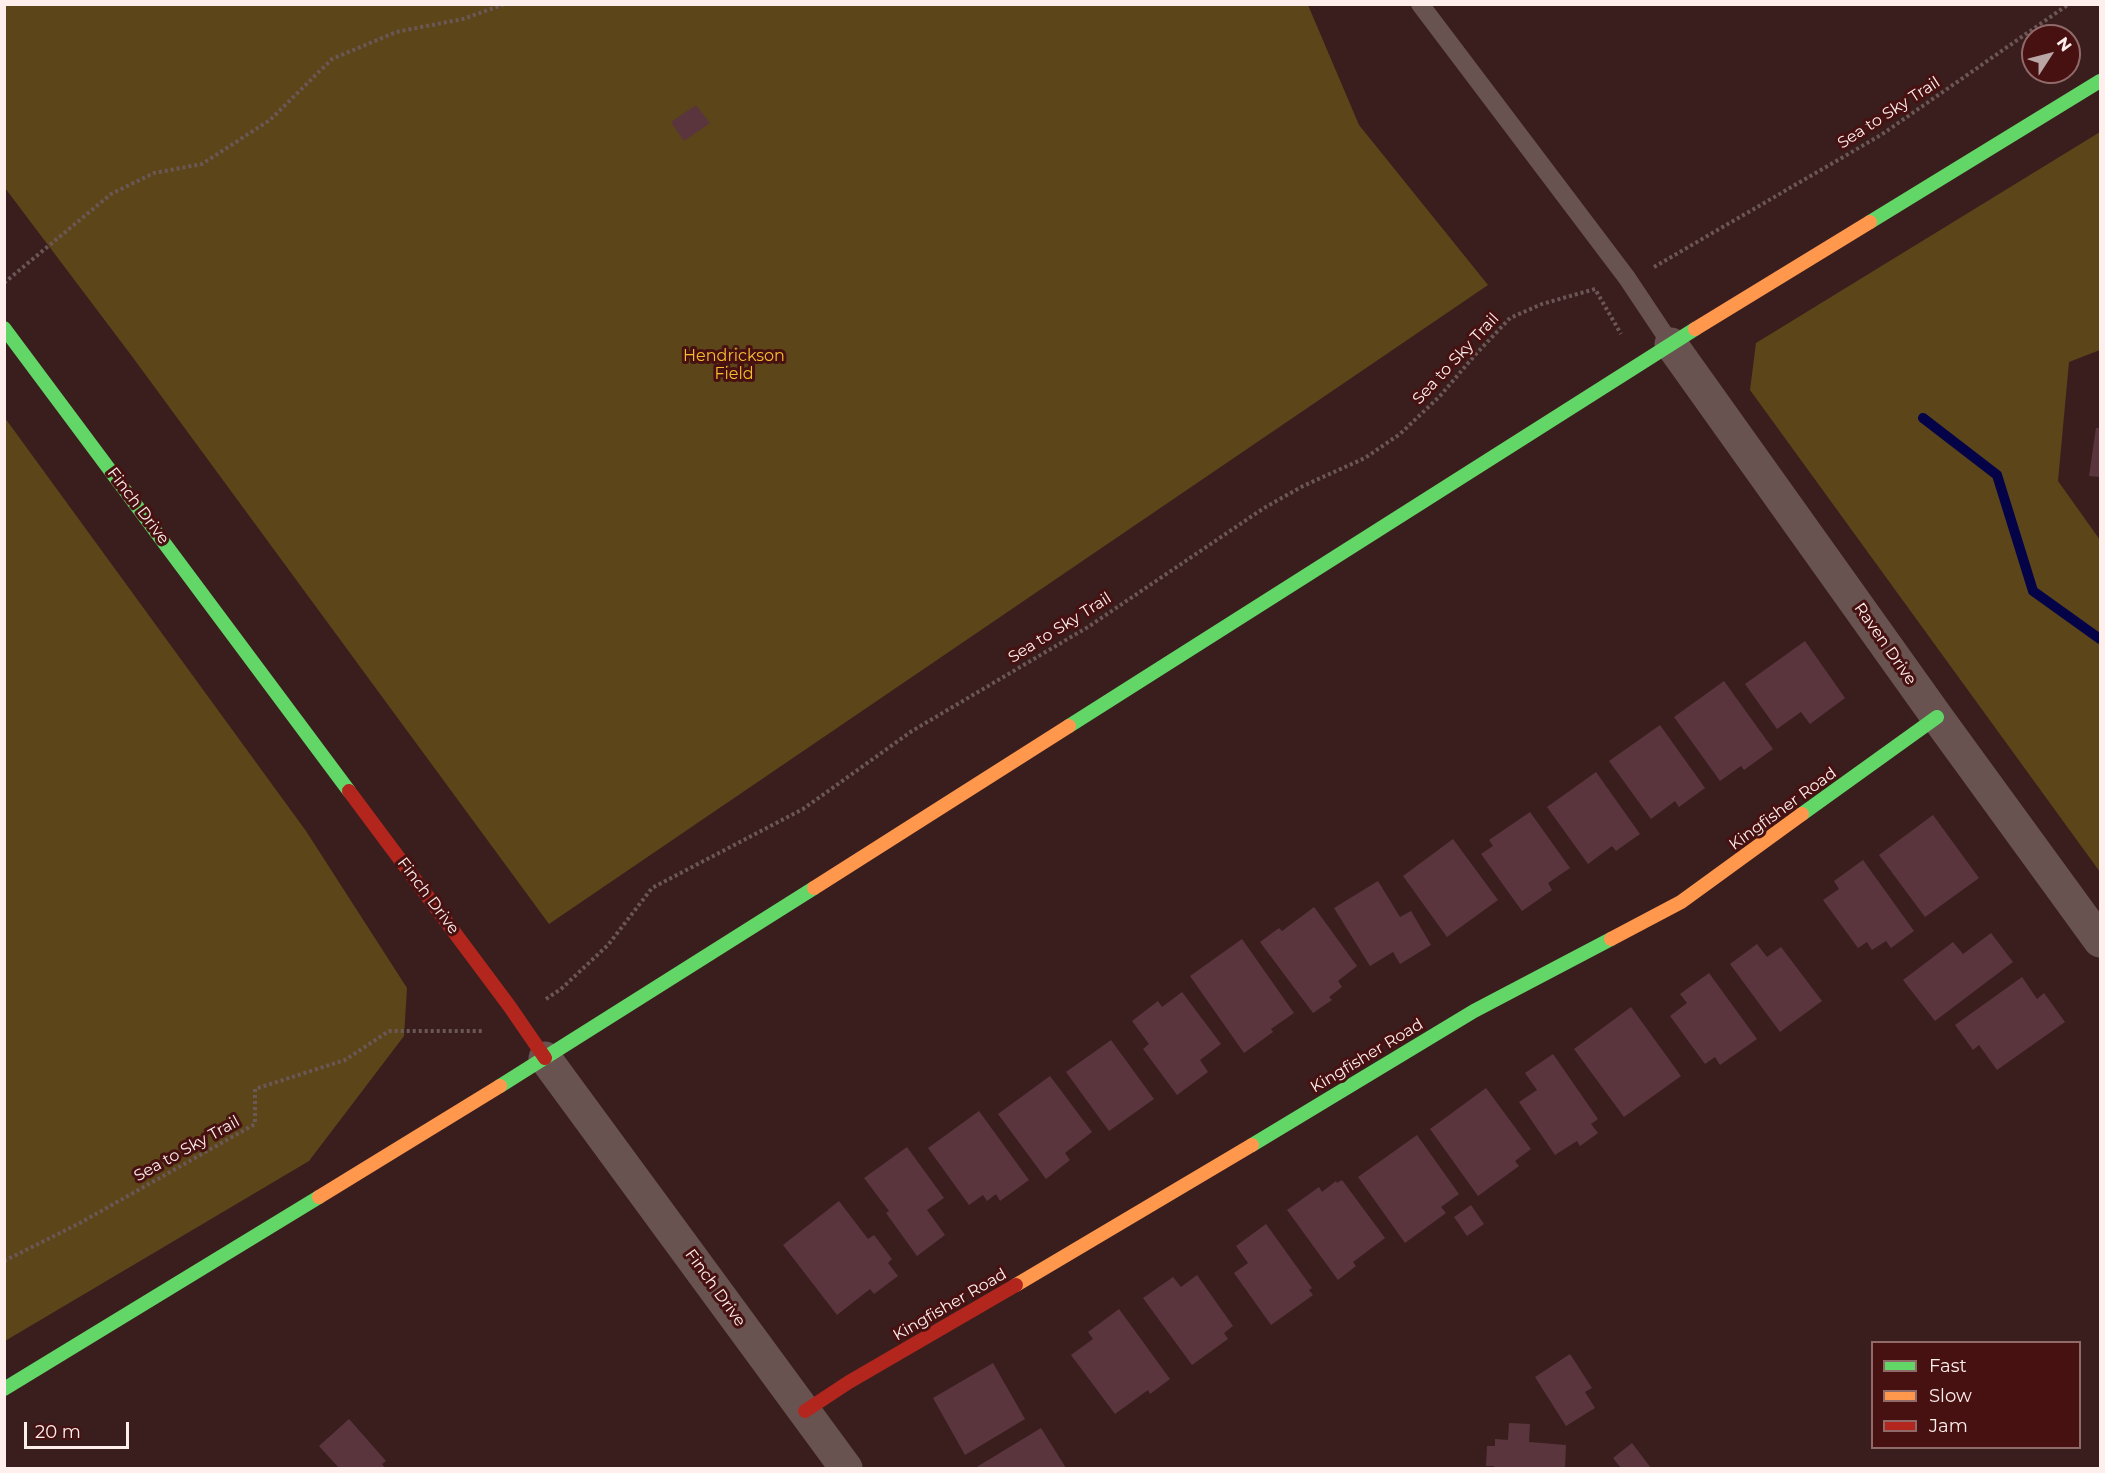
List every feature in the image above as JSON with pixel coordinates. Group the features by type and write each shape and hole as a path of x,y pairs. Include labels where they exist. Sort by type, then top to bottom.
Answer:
{"street":[{"path":"4,1389 545,1058 1671,344 2100,81"},
{"name":"Finch Drive","path":"4,328 503,997 545,1058 846,1468"},
{"name":"Raven Drive","path":"1671,344 2100,941"},
{"name":"Kingfisher Road","path":"805,1411 849,1382 1193,1181 1474,1011 1681,902 1937,717"}],"lane":[{"path":"1420,4 1627,278 1671,344"}],"path":[{"path":"4,283 111,194 154,173 202,164 270,120 332,59 396,32 463,19 505,4"},
{"name":"Sea to Sky Trail","path":"1654,267 1881,135 2069,4"},
{"name":"Sea to Sky Trail","path":"543,1001 561,989 608,945 652,888 803,809 912,731 1088,627 1264,507 1303,486 1365,458 1400,434 1440,396 1510,318 1542,304 1595,289 1622,335"},
{"name":"Sea to Sky Trail","path":"4,1261 80,1223 255,1124 255,1089 345,1060 390,1031 494,1031"}],"green space":[{"name":"Hendrickson Field","path":"5,5 1308,5 1359,125 1488,285 549,924 131,355 5,188"},
{"path":"2100,132 2100,350 2069,362 2058,481 2100,540 2100,872 1750,390 1756,343"},
{"path":"5,418 306,831 407,988 404,1036 309,1161 5,1341"}],"building":[{"path":"696,105 710,123 684,141 671,122"},
{"path":"2096,428 2100,428 2100,477 2089,476"},
{"path":"1805,641 1845,698 1810,724 1801,712 1777,729 1745,684"},
{"path":"1724,681 1773,749 1744,770 1741,766 1720,781 1674,717"},
{"path":"1660,725 1705,788 1679,807 1675,801 1651,819 1609,761"},
{"path":"1596,772 1640,834 1616,851 1612,846 1588,864 1547,807"},
{"path":"1530,812 1570,868 1548,883 1552,890 1522,911 1481,854 1493,846 1489,840"},
{"path":"1933,815 1979,878 1925,917 1879,855"},
{"path":"1453,839 1498,900 1447,937 1403,876"},
{"path":"1863,860 1914,931 1891,948 1886,941 1872,950 1867,942 1858,948 1823,900 1839,889 1834,881"},
{"path":"1378,881 1400,917 1411,911 1431,945 1400,964 1393,952 1370,966 1334,908"},
{"path":"1314,907 1357,966 1338,981 1342,987 1329,997 1332,1000 1313,1013 1260,942 1279,928 1282,931"},
{"path":"1991,933 2013,962 1935,1021 1903,980 1953,942 1963,954"},
{"path":"1242,939 1294,1013 1271,1029 1273,1032 1244,1053 1190,976"},
{"path":"1757,944 1767,957 1781,947 1822,1001 1780,1032 1730,964"},
{"path":"1709,973 1757,1039 1720,1065 1715,1057 1705,1064 1670,1016 1687,1003 1680,994"},
{"path":"2022,977 2037,999 2044,993 2065,1022 1997,1070 1979,1045 1973,1050 1955,1025"},
{"path":"1182,992 1221,1044 1200,1060 1208,1072 1177,1095 1143,1049 1149,1044 1132,1021 1158,1001 1162,1007"},
{"path":"1631,1007 1681,1076 1624,1117 1574,1049"},
{"path":"1111,1040 1154,1099 1109,1131 1066,1072"},
{"path":"1553,1054 1598,1119 1591,1124 1598,1133 1580,1146 1577,1141 1555,1155 1519,1102 1537,1090 1525,1073"},
{"path":"1050,1076 1092,1132 1065,1153 1070,1160 1046,1179 998,1114"},
{"path":"1486,1088 1531,1149 1515,1161 1519,1166 1478,1196 1430,1129"},
{"path":"979,1111 1029,1180 1000,1201 996,1194 987,1201 983,1195 969,1205 928,1148"},
{"path":"1417,1135 1459,1194 1441,1207 1446,1213 1405,1243 1358,1177"},
{"path":"907,1147 944,1198 927,1210 945,1235 917,1256 886,1213 889,1211 864,1178"},
{"path":"1342,1180 1385,1238 1353,1262 1356,1266 1338,1280 1287,1210 1319,1187 1322,1192 1336,1181 1337,1183"},
{"path":"839,1201 868,1239 874,1235 892,1259 888,1263 898,1276 874,1294 870,1289 837,1315 783,1245"},
{"path":"1471,1205 1484,1224 1467,1236 1454,1217"},
{"path":"1266,1224 1312,1288 1309,1290 1313,1295 1271,1325 1234,1273 1248,1263 1236,1246"},
{"path":"1197,1275 1233,1326 1224,1333 1228,1339 1192,1365 1143,1298 1173,1277 1181,1287"},
{"path":"1119,1309 1170,1379 1150,1394 1148,1390 1115,1414 1071,1355 1093,1339 1088,1332"},
{"path":"1570,1354 1592,1388 1585,1392 1595,1408 1566,1426 1535,1377"},
{"path":"993,1363 1025,1419 965,1455 933,1398"},
{"path":"349,1419 386,1461 382,1464 385,1468 339,1468 319,1446"},
{"path":"1509,1423 1530,1424 1529,1442 1566,1445 1565,1468 1486,1466 1487,1446 1495,1446 1495,1439 1508,1440"},
{"path":"1041,1428 1066,1468 975,1468"},
{"path":"1632,1443 1651,1468 1621,1468 1613,1458"}],"waterway":[{"path":"1923,418 1997,475 2033,591 2100,639"}],"traffic: fast":[{"path":"1870,222 2100,81"},
{"path":"4,328 349,791"},
{"path":"1069,726 1695,329"},
{"path":"1802,814 1937,717"},
{"path":"500,1086 814,888"},
{"path":"1252,1145 1474,1011 1611,939"},
{"path":"4,1389 319,1197"}],"traffic: slow":[{"path":"1695,329 1870,222"},
{"path":"814,888 1069,726"},
{"path":"1611,939 1681,902 1802,814"},
{"path":"319,1197 500,1086"},
{"path":"1016,1285 1252,1145"}],"traffic: jam":[{"path":"349,791 510,1007 545,1058"},
{"path":"805,1411 849,1382 1016,1285"}]}
